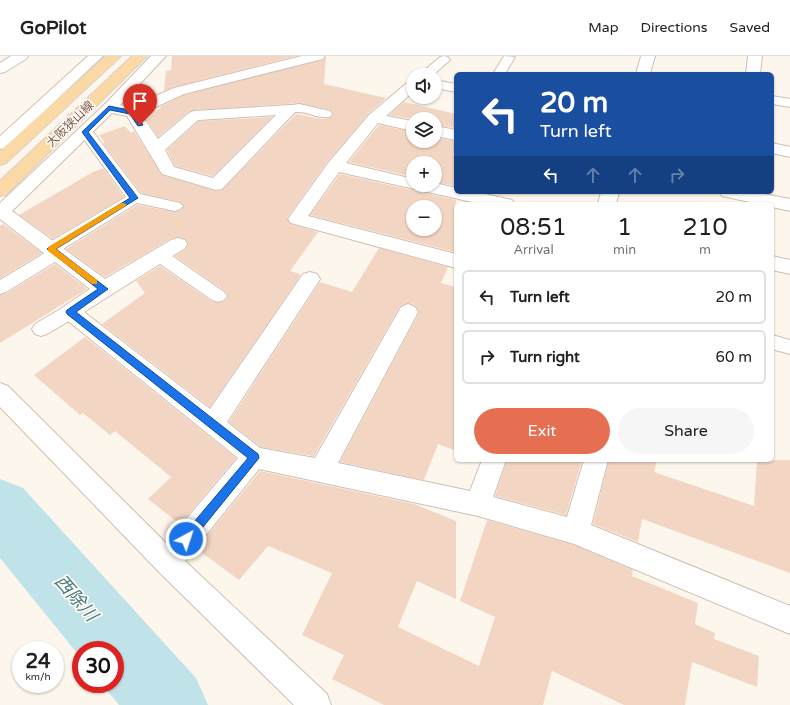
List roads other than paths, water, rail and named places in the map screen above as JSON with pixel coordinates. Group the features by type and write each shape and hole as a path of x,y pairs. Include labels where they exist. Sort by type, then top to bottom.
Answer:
{"main road":[{"name":"大阪狭山線","path":"0,160 114,56"},
{"name":"大阪狭山線","path":"1,205 140,56"}],"street":[{"path":"0,69 21,56"},
{"path":"0,144 96,56"},
{"path":"104,289 54,251 1,205 85,132 159,56"},
{"path":"109,108 132,112 179,91 318,56"},
{"path":"644,72 648,56"},
{"path":"753,72 755,56"},
{"path":"442,85 454,88"},
{"path":"406,91 374,118 335,166 297,219 454,260"},
{"path":"774,100 790,103"},
{"path":"132,112 168,170 216,185 290,109"},
{"path":"156,149 194,116 290,109"},
{"path":"374,118 406,125"},
{"path":"442,132 454,135"},
{"path":"774,148 790,152"},
{"path":"335,166 406,182"},
{"path":"442,190 454,193"},
{"path":"461,194 497,202"},
{"path":"738,194 790,205"},
{"path":"178,244 104,289 70,312 254,458 322,470 478,504 576,532 790,620"},
{"path":"774,263 790,267"},
{"path":"213,424 310,279"},
{"path":"322,470 408,312"},
{"path":"0,392 167,562 316,705"},
{"path":"167,562 254,458"},
{"path":"478,504 493,462"},
{"path":"576,532 595,462"}],"lane":[{"path":"500,72 509,57"},
{"path":"434,68 444,60"},
{"path":"290,109 299,108 325,114"},
{"path":"85,132 134,198 175,206"},
{"path":"0,288 134,198"},
{"path":"159,255 218,296"},
{"path":"41,329 70,312"},
{"path":"774,343 790,347"}],"waterway":[{"name":"西除川","path":"0,509 169,705"}]}
